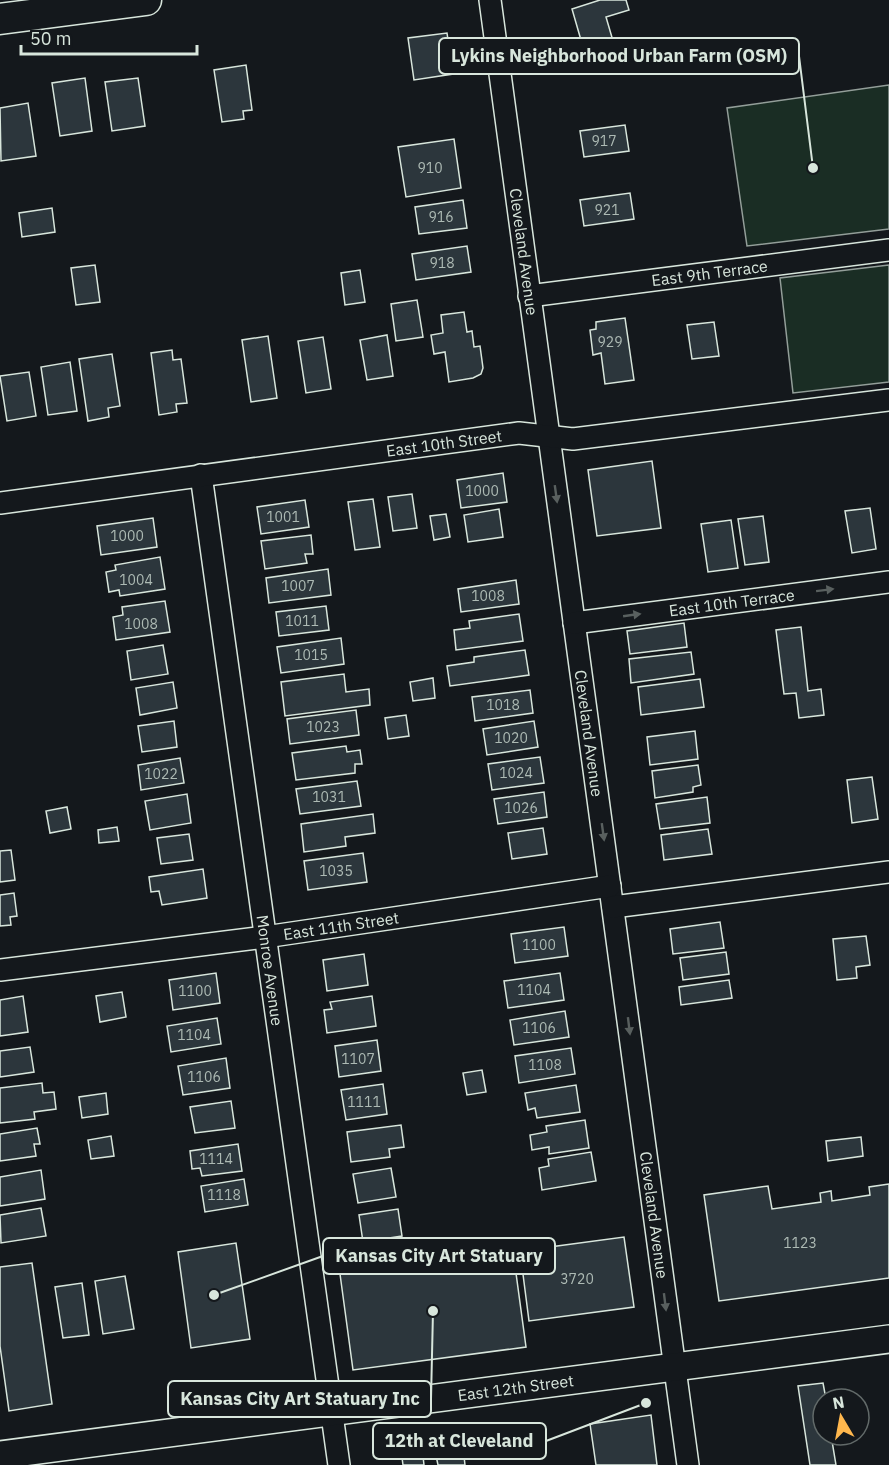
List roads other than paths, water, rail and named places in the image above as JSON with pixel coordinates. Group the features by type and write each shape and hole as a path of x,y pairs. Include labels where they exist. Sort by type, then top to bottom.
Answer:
{"main road":[{"path":"13,12 146,0"}],"street":[{"name":"Cleveland Avenue","path":"490,0 688,1465"},
{"name":"East 9th Terrace","path":"529,296 889,250"},
{"name":"East 10th Street","path":"0,503 519,433 573,439 889,400"},
{"name":"Monroe Avenue","path":"201,475 339,1465"},
{"name":"East 10th Terrace","path":"574,623 889,582"},
{"name":"East 11th Street","path":"0,970 612,897 889,872"},
{"name":"East 12th Street","path":"0,1455 889,1339"}],"place":[{"name":"Lykins Neighborhood Urban Farm (OSM)","path":"813,168"},
{"name":"Kansas City Art Statuary","path":"214,1295"},
{"name":"Kansas City Art Statuary Inc","path":"433,1311"},
{"name":"12th at Cleveland","path":"646,1403"}]}
